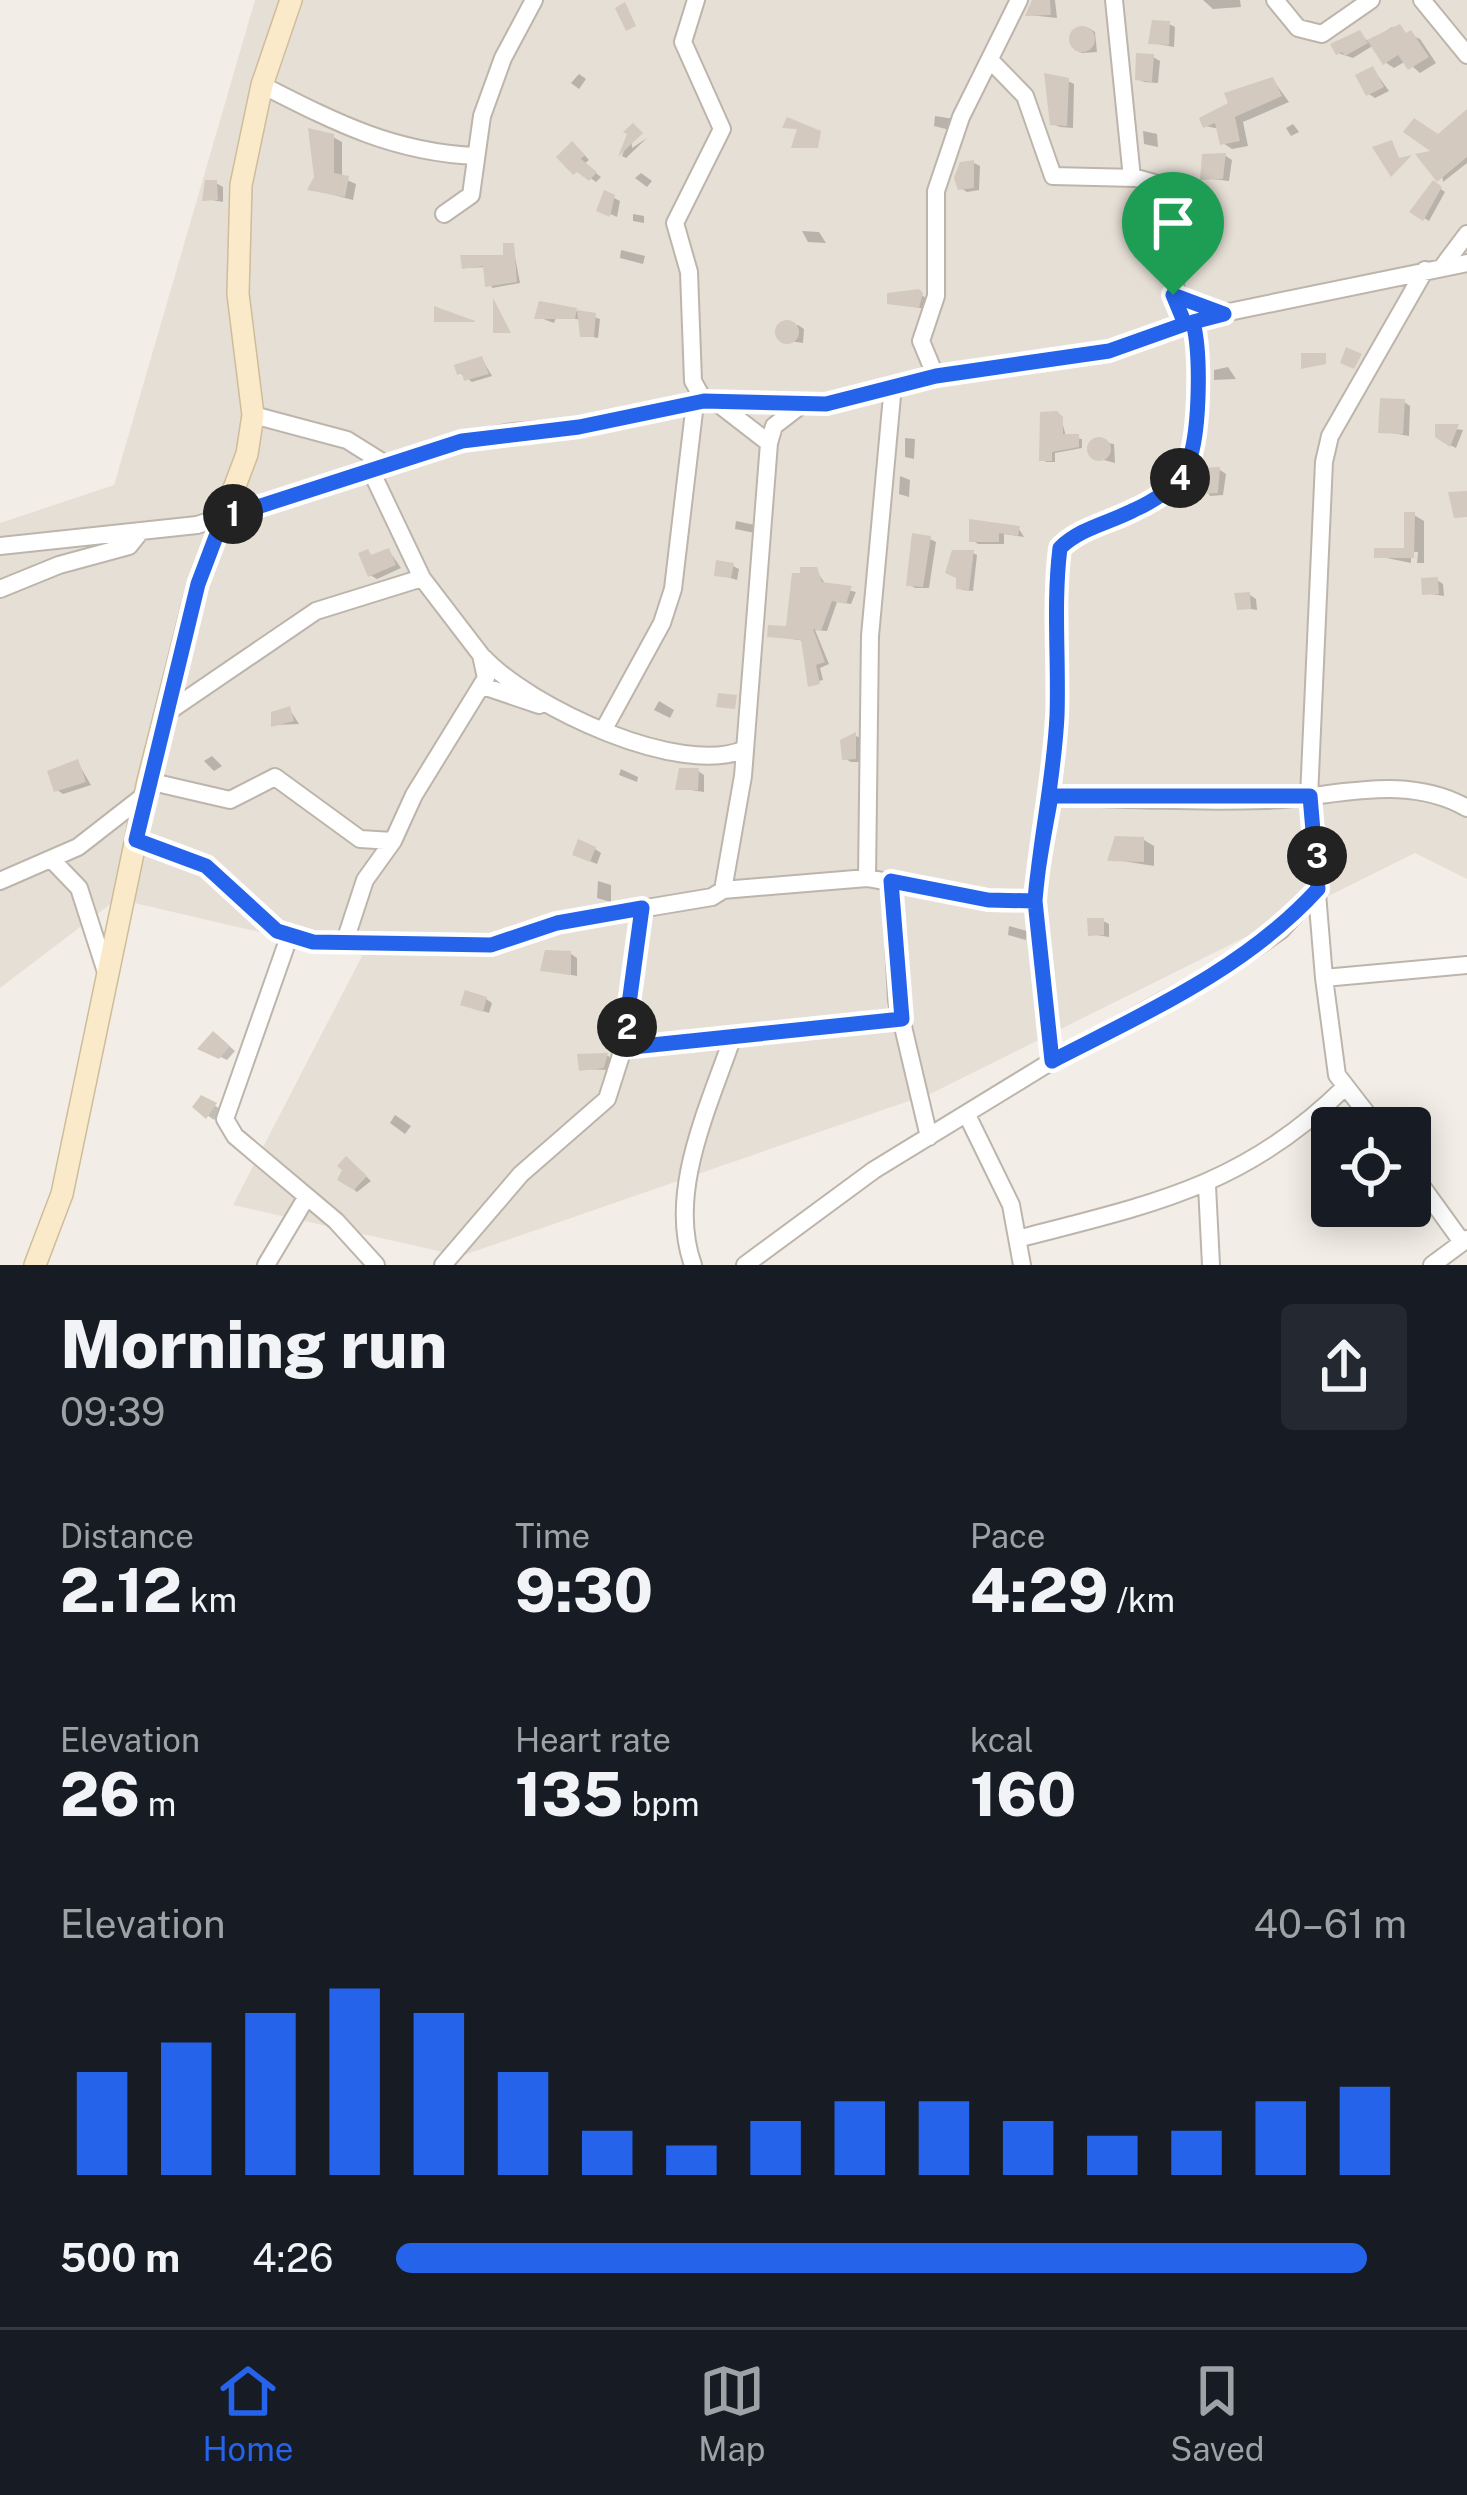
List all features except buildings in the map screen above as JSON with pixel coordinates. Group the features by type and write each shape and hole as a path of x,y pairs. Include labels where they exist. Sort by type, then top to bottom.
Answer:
{"street":[{"path":"35,1265 62,1193 147,788 198,584 247,454 254,415 237,268 241,185 262,85 291,0"},
{"path":"444,214 471,195 476,156 502,58 534,0"},
{"path":"604,729 662,623 673,589 699,403 693,381 689,272 675,223 722,129 683,42 696,0"},
{"path":"936,376 921,341 936,296 936,191 961,117 1019,0"},
{"path":"1114,0 1132,178"},
{"path":"1275,0 1298,28 1322,34 1371,0"},
{"path":"1422,0 1467,55"},
{"path":"990,60 1025,95 1054,176 1153,180 1170,195 1173,295 1189,323 1199,360 1190,458 1184,474 1140,508 1072,536 1060,548 1051,796 1035,901 1052,1061"},
{"path":"262,85 412,152 476,156"},
{"path":"1361,1107 1337,1075 1310,796 1326,447 1434,268 1467,234"},
{"path":"0,546 223,518 462,441 579,427 699,403 826,404 936,376 1109,351 1224,314 1467,262"},
{"path":"1173,295 1224,314"},
{"path":"867,878 870,636 893,385"},
{"path":"699,403 769,443"},
{"path":"723,890 743,776 769,443 774,426 801,405"},
{"path":"254,415 347,440 380,469 422,578 495,670 563,711"},
{"path":"0,589 59,565 111,553 129,545 141,531"},
{"path":"165,715 316,611 422,578"},
{"path":"345,941 365,880 393,841 414,795 483,686 481,655"},
{"path":"483,686 647,745 724,758 745,749"},
{"path":"724,758 743,776"},
{"path":"0,881 53,861 147,788 230,800 275,777 360,838 393,841"},
{"path":"1051,796 1310,796 1424,789 1467,808"},
{"path":"136,840 206,866 263,920 289,937 345,941 491,945 557,923 702,900 723,890 867,878 988,900 1035,901"},
{"path":"53,861 79,888 106,974"},
{"path":"891,881 902,1019 928,1138"},
{"path":"745,1265 833,1197 1052,1061 1235,962 1281,930 1318,889"},
{"path":"443,1265 521,1174 607,1099 623,1048 642,908"},
{"path":"289,937 225,1119 236,1136 336,1221 376,1265"},
{"path":"1324,978 1467,965"},
{"path":"623,1048 902,1019"},
{"path":"693,1265 682,1233 685,1200 731,1039"},
{"path":"1021,1238 1207,1186 1311,1120 1345,1087"},
{"path":"967,1115 1011,1205 1021,1238 1022,1265"},
{"path":"1207,1186 1211,1265"},
{"path":"266,1265 306,1198"},
{"path":"1431,1198 1465,1241 1432,1265"}],"shaded area":[{"path":"255,0 1467,0 1467,879 1415,853 932,1093 461,1256 233,1205 362,956 117,899 0,988 0,523 114,485"}],"route":[{"path":"1173,295 1185,324 1109,351 936,376 826,404 704,401 579,427 462,441 223,518 198,584 136,840 206,866 277,931 313,942 491,945 557,923 642,908 623,1048 902,1019 891,936 891,881 988,900 1035,901 1036,882 1043,850 1051,796 1173,800 1310,796 1318,889 1281,930 1235,962 1127,1022 1052,1061 1039,956 1036,882 1051,796 1057,716 1060,548 1072,536 1140,508 1184,474 1190,458 1199,360 1193,322 1224,314 1173,295"}]}
